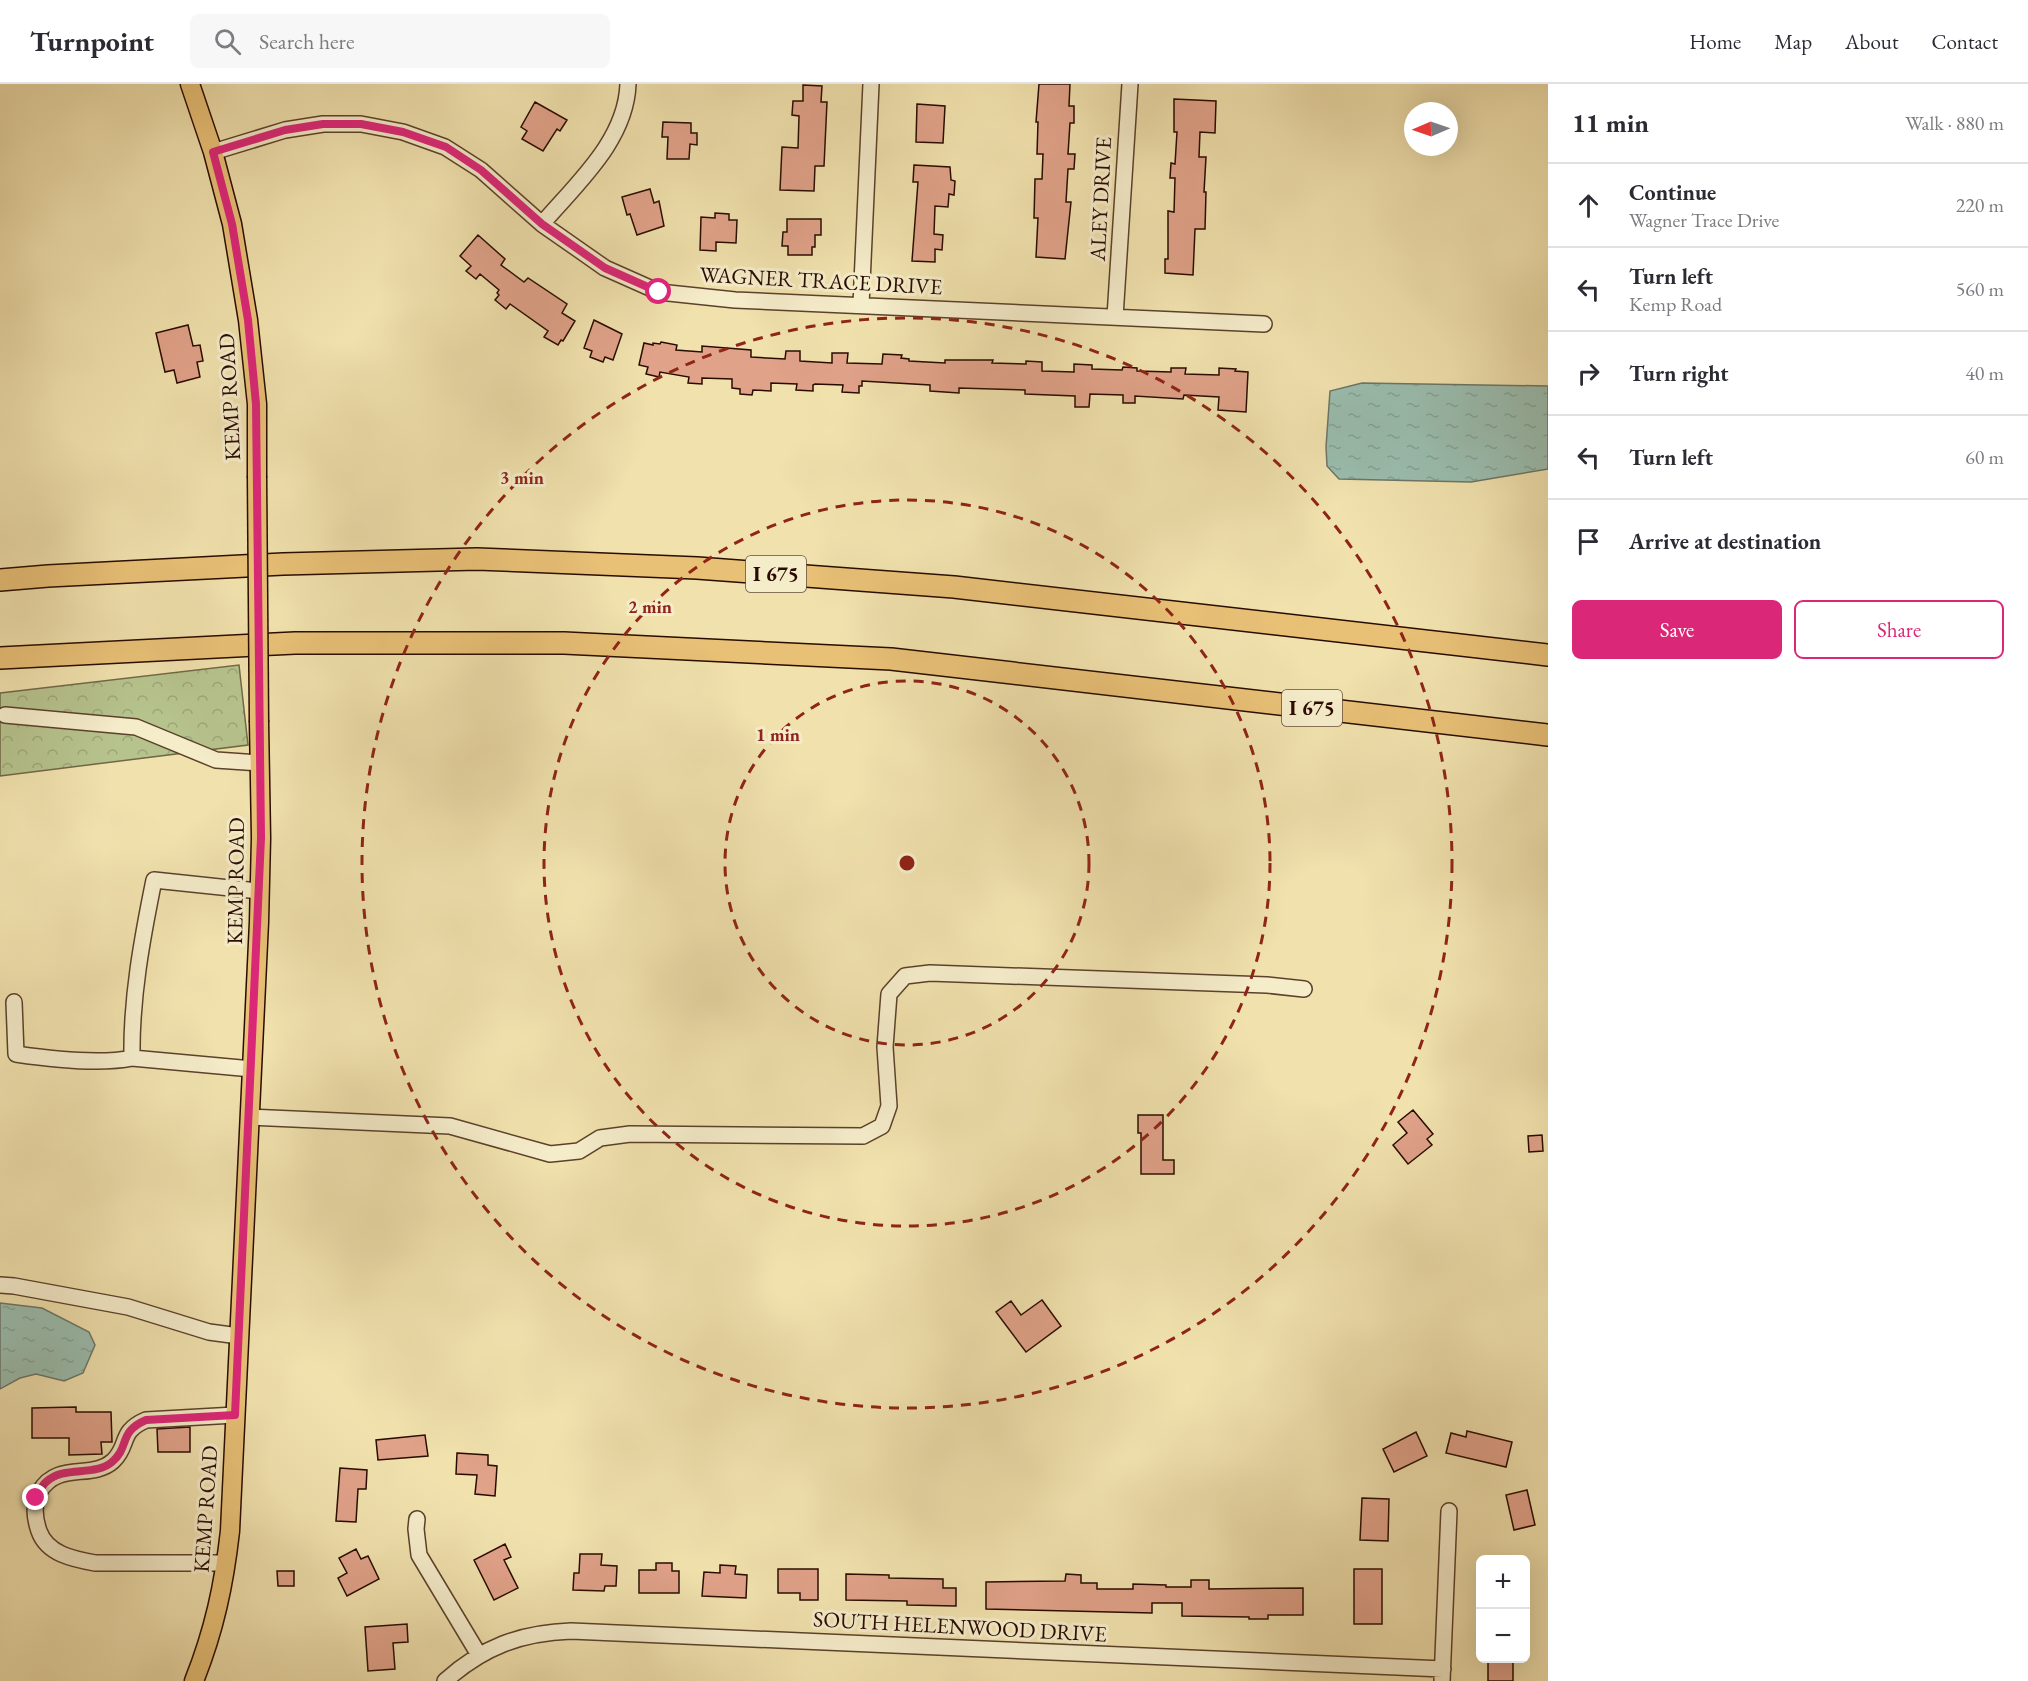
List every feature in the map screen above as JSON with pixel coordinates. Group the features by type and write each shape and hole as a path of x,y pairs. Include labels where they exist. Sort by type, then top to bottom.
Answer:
{"highway":[{"name":"I 675","path":"0,580 283,564 477,559 697,568 954,587 1548,655"},
{"name":"I 675","path":"0,658 295,643 564,643 855,657 891,659 1548,735"}],"main road":[{"name":"KEMP ROAD","path":"190,84 213,152 232,224 248,320 256,404 260,763 260,891 230,1531 217,1613 194,1681"}],"street":[{"path":"542,224 606,149 620,120 628,84"},
{"path":"861,305 872,84"},
{"name":"ALEY DRIVE","path":"1115,317 1130,84"},
{"name":"WAGNER TRACE DRIVE","path":"213,152 285,130 323,124 361,124 403,132 446,147 481,170 542,224 605,268 659,292 735,300 1264,324"},
{"path":"5,715 136,727 216,760 260,763"},
{"path":"132,1058 131,1021 143,932 154,880 260,891"},
{"path":"250,1117 450,1126 550,1154 579,1151 600,1138 630,1134 862,1136 882,1126 889,1106 885,1047 889,994 905,976 942,974 1267,985 1304,989"},
{"path":"14,1002 15,1054 41,1058 107,1061 132,1058 252,1069"},
{"path":"0,1285 128,1307 209,1332 239,1336"},
{"path":"226,1563 95,1563 76,1560 46,1545 39,1533 34,1515 36,1498 46,1482 62,1473 101,1468 113,1461 122,1449 127,1433 134,1425 146,1420 235,1415"},
{"path":"1443,1675 1449,1511"},
{"path":"417,1519 419,1555 478,1655"},
{"name":"SOUTH HELENWOOD DRIVE","path":"445,1681 478,1655 499,1644 546,1632 571,1631 1443,1675"}],"green space":[{"path":"239,665 248,745 0,776 0,693"}],"water":[{"path":"1362,383 1548,386 1548,469 1471,482 1339,479 1327,466 1330,391"},
{"path":"0,1303 42,1308 89,1332 95,1345 83,1373 64,1381 36,1374 20,1378 0,1389"}],"building":[{"path":"1039,84 1070,84 1069,106 1074,106 1074,123 1070,123 1068,154 1075,154 1074,169 1068,169 1066,202 1071,202 1065,259 1036,257 1038,218 1034,218 1035,179 1042,179 1043,154 1037,154 1038,122 1036,122"},
{"path":"803,85 822,86 821,102 827,102 824,166 815,166 814,191 780,190 782,147 798,148 799,116 792,115 793,101 803,101"},
{"path":"1174,99 1216,101 1215,133 1200,132 1199,157 1206,157 1205,229 1195,229 1193,275 1165,273 1165,259 1168,259 1168,211 1174,212 1175,178 1170,178 1171,163 1175,164 1177,132 1174,132"},
{"path":"535,102 567,120 560,131 557,129 543,151 522,139 527,131 521,127"},
{"path":"917,104 945,106 943,143 916,142"},
{"path":"663,122 691,123 691,133 697,133 697,145 690,144 689,159 667,159 668,137 662,137"},
{"path":"914,165 950,167 951,180 955,181 954,195 949,194 948,207 935,206 934,234 943,235 942,250 935,249 935,262 912,261 918,182 913,182"},
{"path":"650,189 654,203 659,201 664,226 637,235 630,214 627,215 622,197"},
{"path":"715,213 729,214 729,220 737,220 736,243 716,242 716,251 700,250 701,217 715,218"},
{"path":"787,219 821,219 821,235 815,235 812,255 788,255 788,246 782,246 783,232 787,232"},
{"path":"478,235 505,259 501,265 524,282 528,278 567,304 562,313 575,321 558,345 544,337 548,331 510,304 506,309 495,300 499,295 497,293 499,290 480,274 476,279 466,271 471,266 460,256"},
{"path":"594,320 622,334 613,360 605,357 603,362 590,357 592,351 584,348"},
{"path":"188,325 193,346 200,345 203,361 197,362 200,377 177,383 174,370 165,372 156,333"},
{"path":"661,342 677,345 676,350 702,352 702,346 751,350 751,357 785,359 786,351 800,351 800,361 832,363 832,353 848,353 847,363 882,364 883,354 902,355 901,358 909,359 909,361 945,363 945,360 993,360 992,363 1026,364 1026,361 1042,362 1042,371 1074,372 1074,364 1092,365 1092,369 1137,368 1137,371 1171,372 1171,368 1186,368 1185,374 1219,375 1219,368 1236,369 1235,371 1248,372 1246,412 1218,410 1219,397 1184,395 1183,399 1135,396 1135,403 1123,403 1123,395 1090,394 1089,407 1075,407 1075,396 1025,394 1025,390 959,388 959,393 930,391 930,385 862,381 859,393 842,392 843,385 815,384 813,391 796,390 797,384 771,383 771,391 753,390 752,395 740,394 740,389 732,388 732,379 702,378 702,384 688,383 689,377 660,372 659,377 646,374 648,367 639,365 644,343 653,345 653,343 660,344"},
{"path":"1413,1110 1433,1134 1427,1139 1432,1145 1408,1164 1393,1145 1407,1133 1398,1122"},
{"path":"1138,1115 1163,1115 1163,1160 1174,1160 1174,1174 1141,1174 1141,1133 1138,1133"},
{"path":"1542,1135 1543,1151 1529,1152 1528,1136"},
{"path":"1042,1300 1061,1326 1026,1352 996,1312 1011,1301 1021,1315"},
{"path":"76,1407 76,1412 111,1412 112,1442 101,1442 102,1454 69,1455 69,1438 32,1438 32,1408"},
{"path":"190,1427 190,1452 158,1452 157,1429"},
{"path":"1467,1431 1512,1442 1506,1467 1446,1453 1451,1433 1466,1437"},
{"path":"1416,1432 1427,1456 1394,1472 1383,1449"},
{"path":"425,1435 428,1456 378,1460 376,1440"},
{"path":"457,1453 488,1455 488,1465 497,1466 495,1496 475,1494 477,1475 456,1474"},
{"path":"340,1468 367,1470 366,1489 358,1489 356,1522 336,1521"},
{"path":"1527,1490 1535,1525 1514,1530 1506,1495"},
{"path":"1362,1498 1389,1499 1388,1541 1360,1540"},
{"path":"505,1544 511,1557 504,1560 518,1588 494,1600 474,1560"},
{"path":"356,1549 361,1559 368,1556 379,1579 347,1596 338,1578 347,1573 339,1558"},
{"path":"580,1554 602,1554 601,1565 617,1566 616,1586 605,1586 604,1591 573,1590 574,1573 579,1573"},
{"path":"656,1563 672,1563 672,1571 679,1571 679,1593 639,1593 639,1570 656,1570"},
{"path":"720,1565 736,1566 735,1574 747,1575 746,1598 702,1596 704,1572 720,1573"},
{"path":"778,1569 818,1569 818,1600 800,1600 800,1593 778,1593"},
{"path":"1354,1569 1382,1569 1382,1624 1354,1624"},
{"path":"277,1571 294,1571 294,1586 278,1586"},
{"path":"846,1574 943,1579 943,1588 956,1588 956,1606 907,1605 907,1601 846,1600"},
{"path":"1066,1574 1081,1575 1081,1583 1097,1583 1097,1589 1133,1589 1133,1584 1191,1587 1191,1580 1209,1580 1209,1589 1303,1588 1303,1615 1268,1615 1268,1619 1182,1616 1182,1603 1152,1603 1152,1613 986,1609 986,1582 1065,1581"},
{"path":"407,1624 408,1642 393,1643 395,1669 368,1671 365,1627"},
{"path":"1488,1663 1513,1663 1513,1681 1488,1681"}],"route":[{"path":"36,1498 46,1482 62,1473 101,1468 113,1461 122,1449 127,1433 134,1425 146,1420 235,1415 261,838 256,404 248,320 232,224 213,152 285,130 323,124 361,124 403,132 446,147 481,170 542,224 605,268 659,292"}]}
